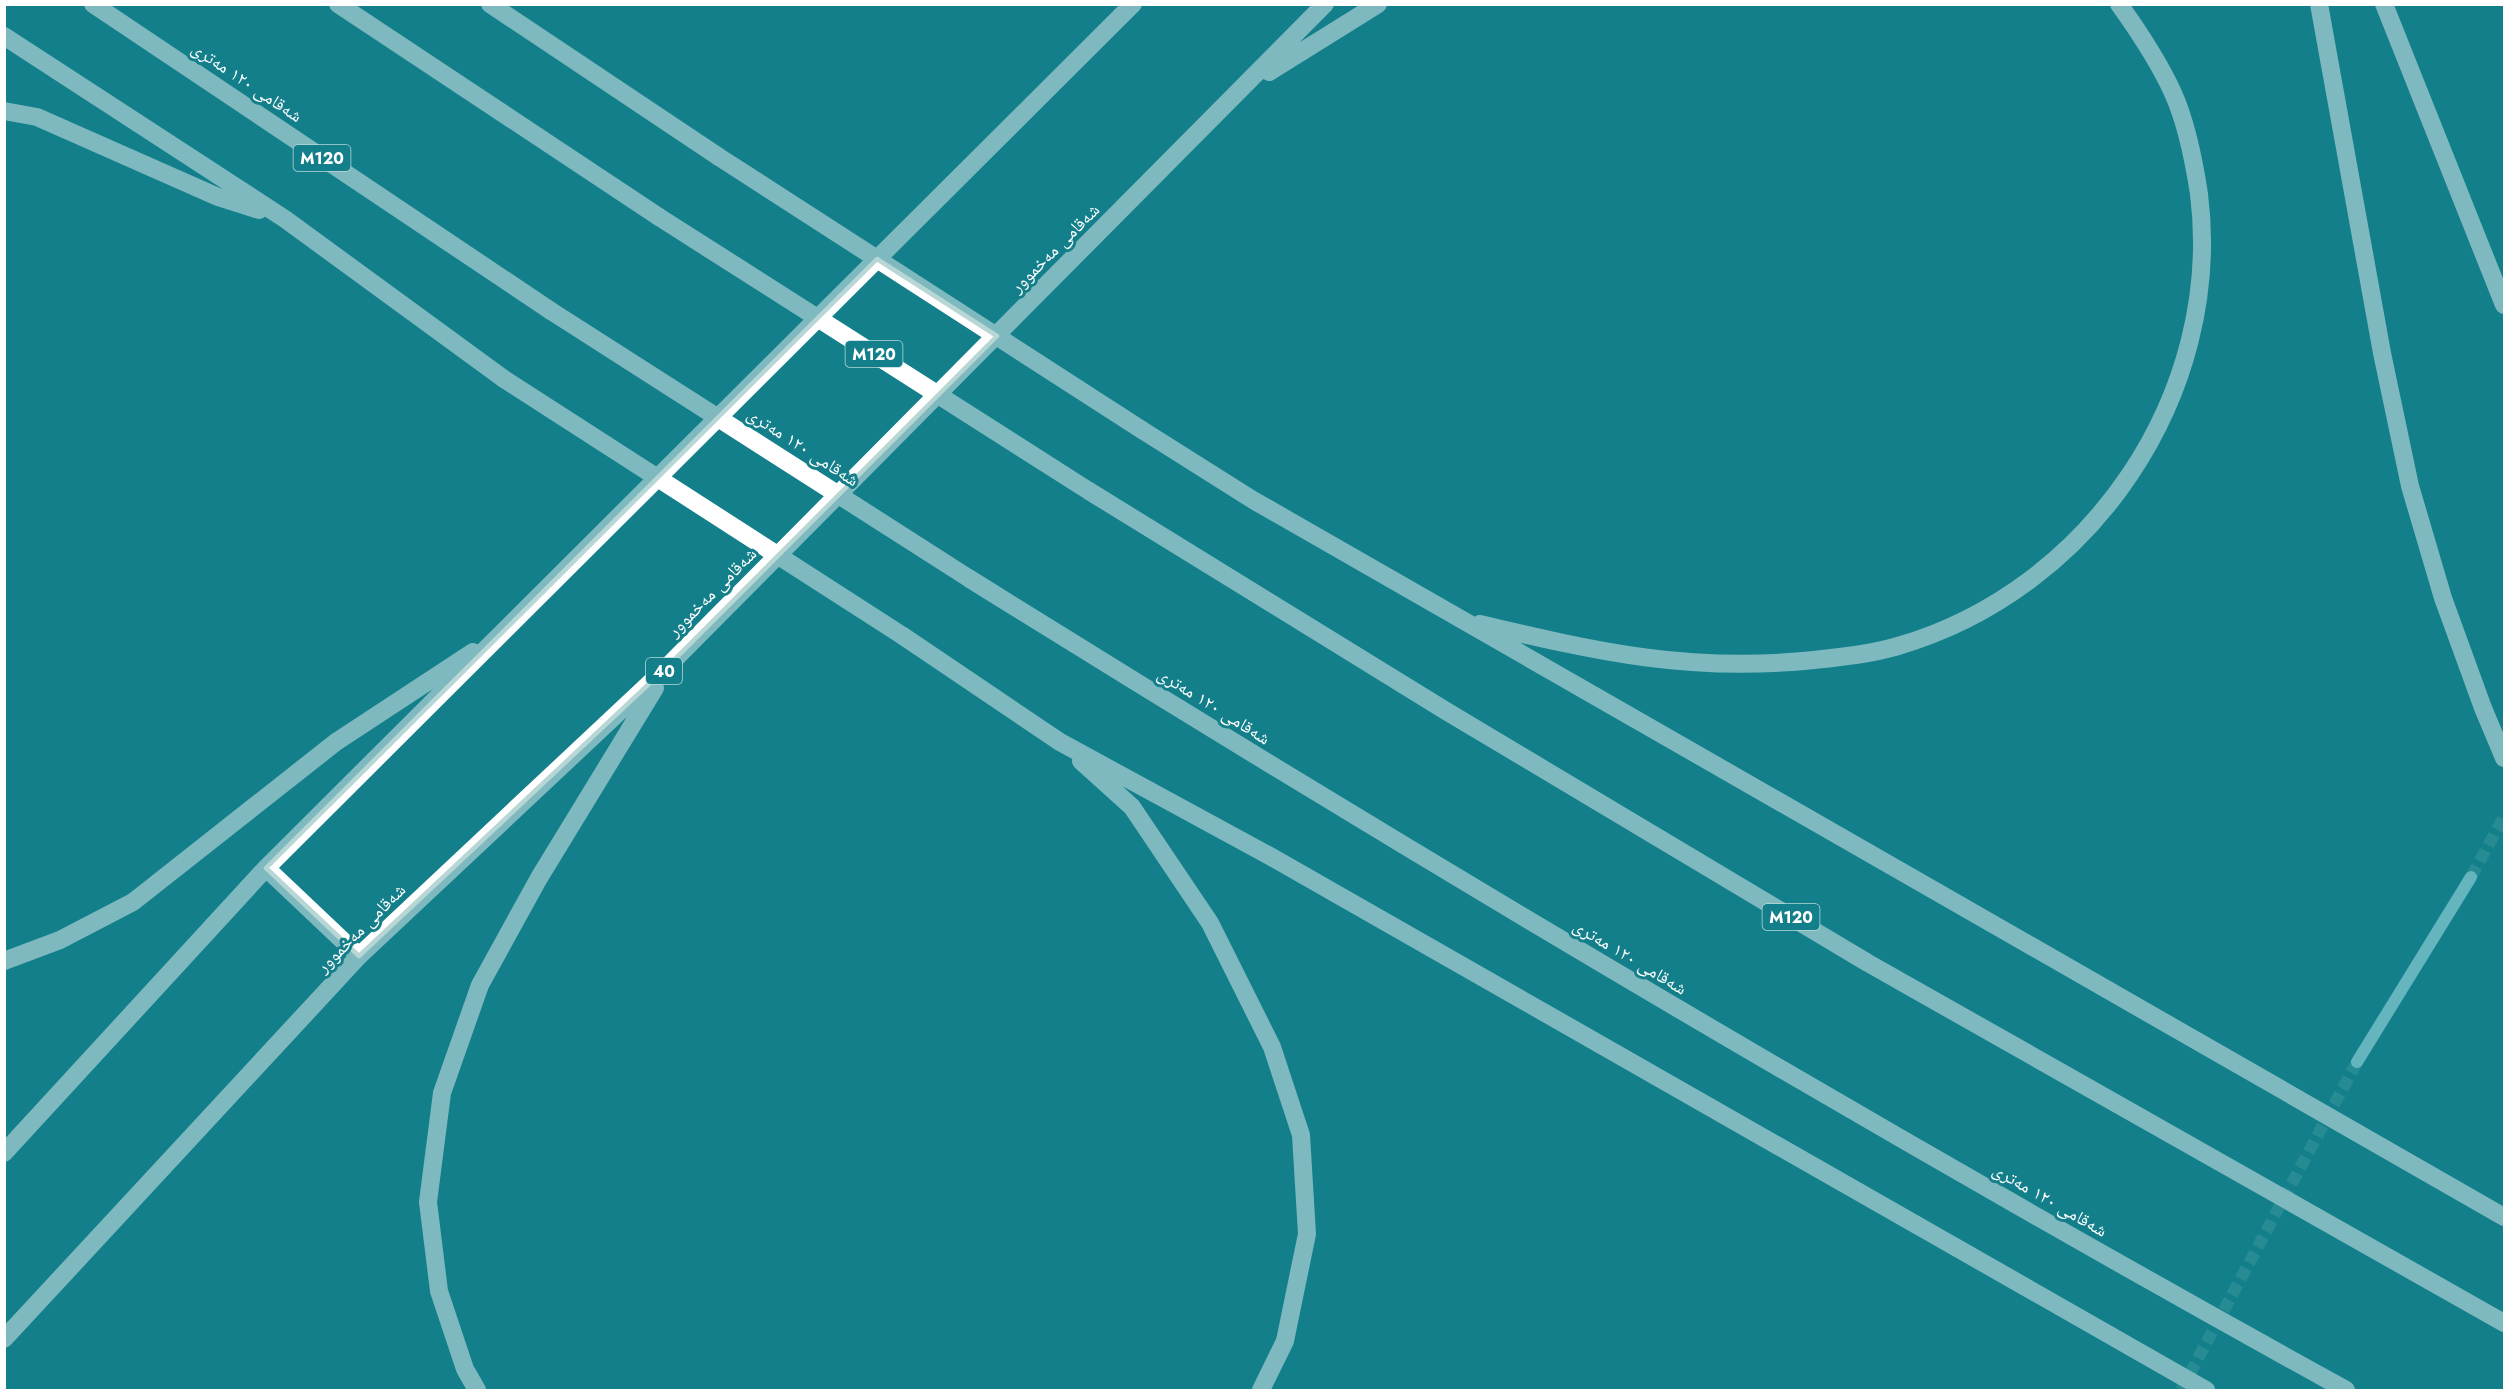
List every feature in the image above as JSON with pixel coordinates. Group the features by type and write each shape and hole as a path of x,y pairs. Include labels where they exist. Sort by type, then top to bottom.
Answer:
{"highway":[{"name":"شەقامی ١٢٠ مەتری","path":"93,4 551,311 970,579 1264,762 1651,995 2346,1390"},
{"name":"M120","path":"338,4 659,217 1089,491 1446,711 1868,963 2505,1323"},
{"path":"490,4 719,157 1252,500 2505,1217"},
{"path":"4,1153 266,868 1133,4"},
{"name":"شەقامی مەخموور","path":"4,1338 359,956 667,667 1325,4"},
{"path":"1245,87 1378,4"},
{"path":"1459,619 1589,650 1688,664 1743,666 1847,657 1897,646 1945,630 2001,600 2035,577 2074,544 2139,464 2164,416 2182,369 2195,319 2202,268 2202,216 2195,165 2174,95 2143,38 2119,4"},
{"path":"2319,4 2382,353 2410,486 2443,598 2483,708 2505,758"},
{"path":"2384,4 2505,305"},
{"path":"4,36 285,219 504,379 903,636 1060,742 1268,855 2206,1390"},
{"path":"4,111 37,117 218,196 285,219"},
{"path":"4,961 60,940 133,902 336,741 502,633"},
{"path":"477,1390 465,1369 439,1291 428,1202 442,1093 480,985 539,878 667,667"},
{"path":"1060,742 1132,807 1210,922 1272,1047 1300,1135 1307,1234 1285,1341 1261,1390"},
{"path":"266,868 359,956"}],"street":[{"path":"2356,1062 2470,877"}],"highlighted area":[{"path":"877,259 997,336 667,667 359,956 266,868"}],"tunnel":[{"path":"2471,877 2504,817"},
{"path":"2181,1390 2357,1062"}]}
